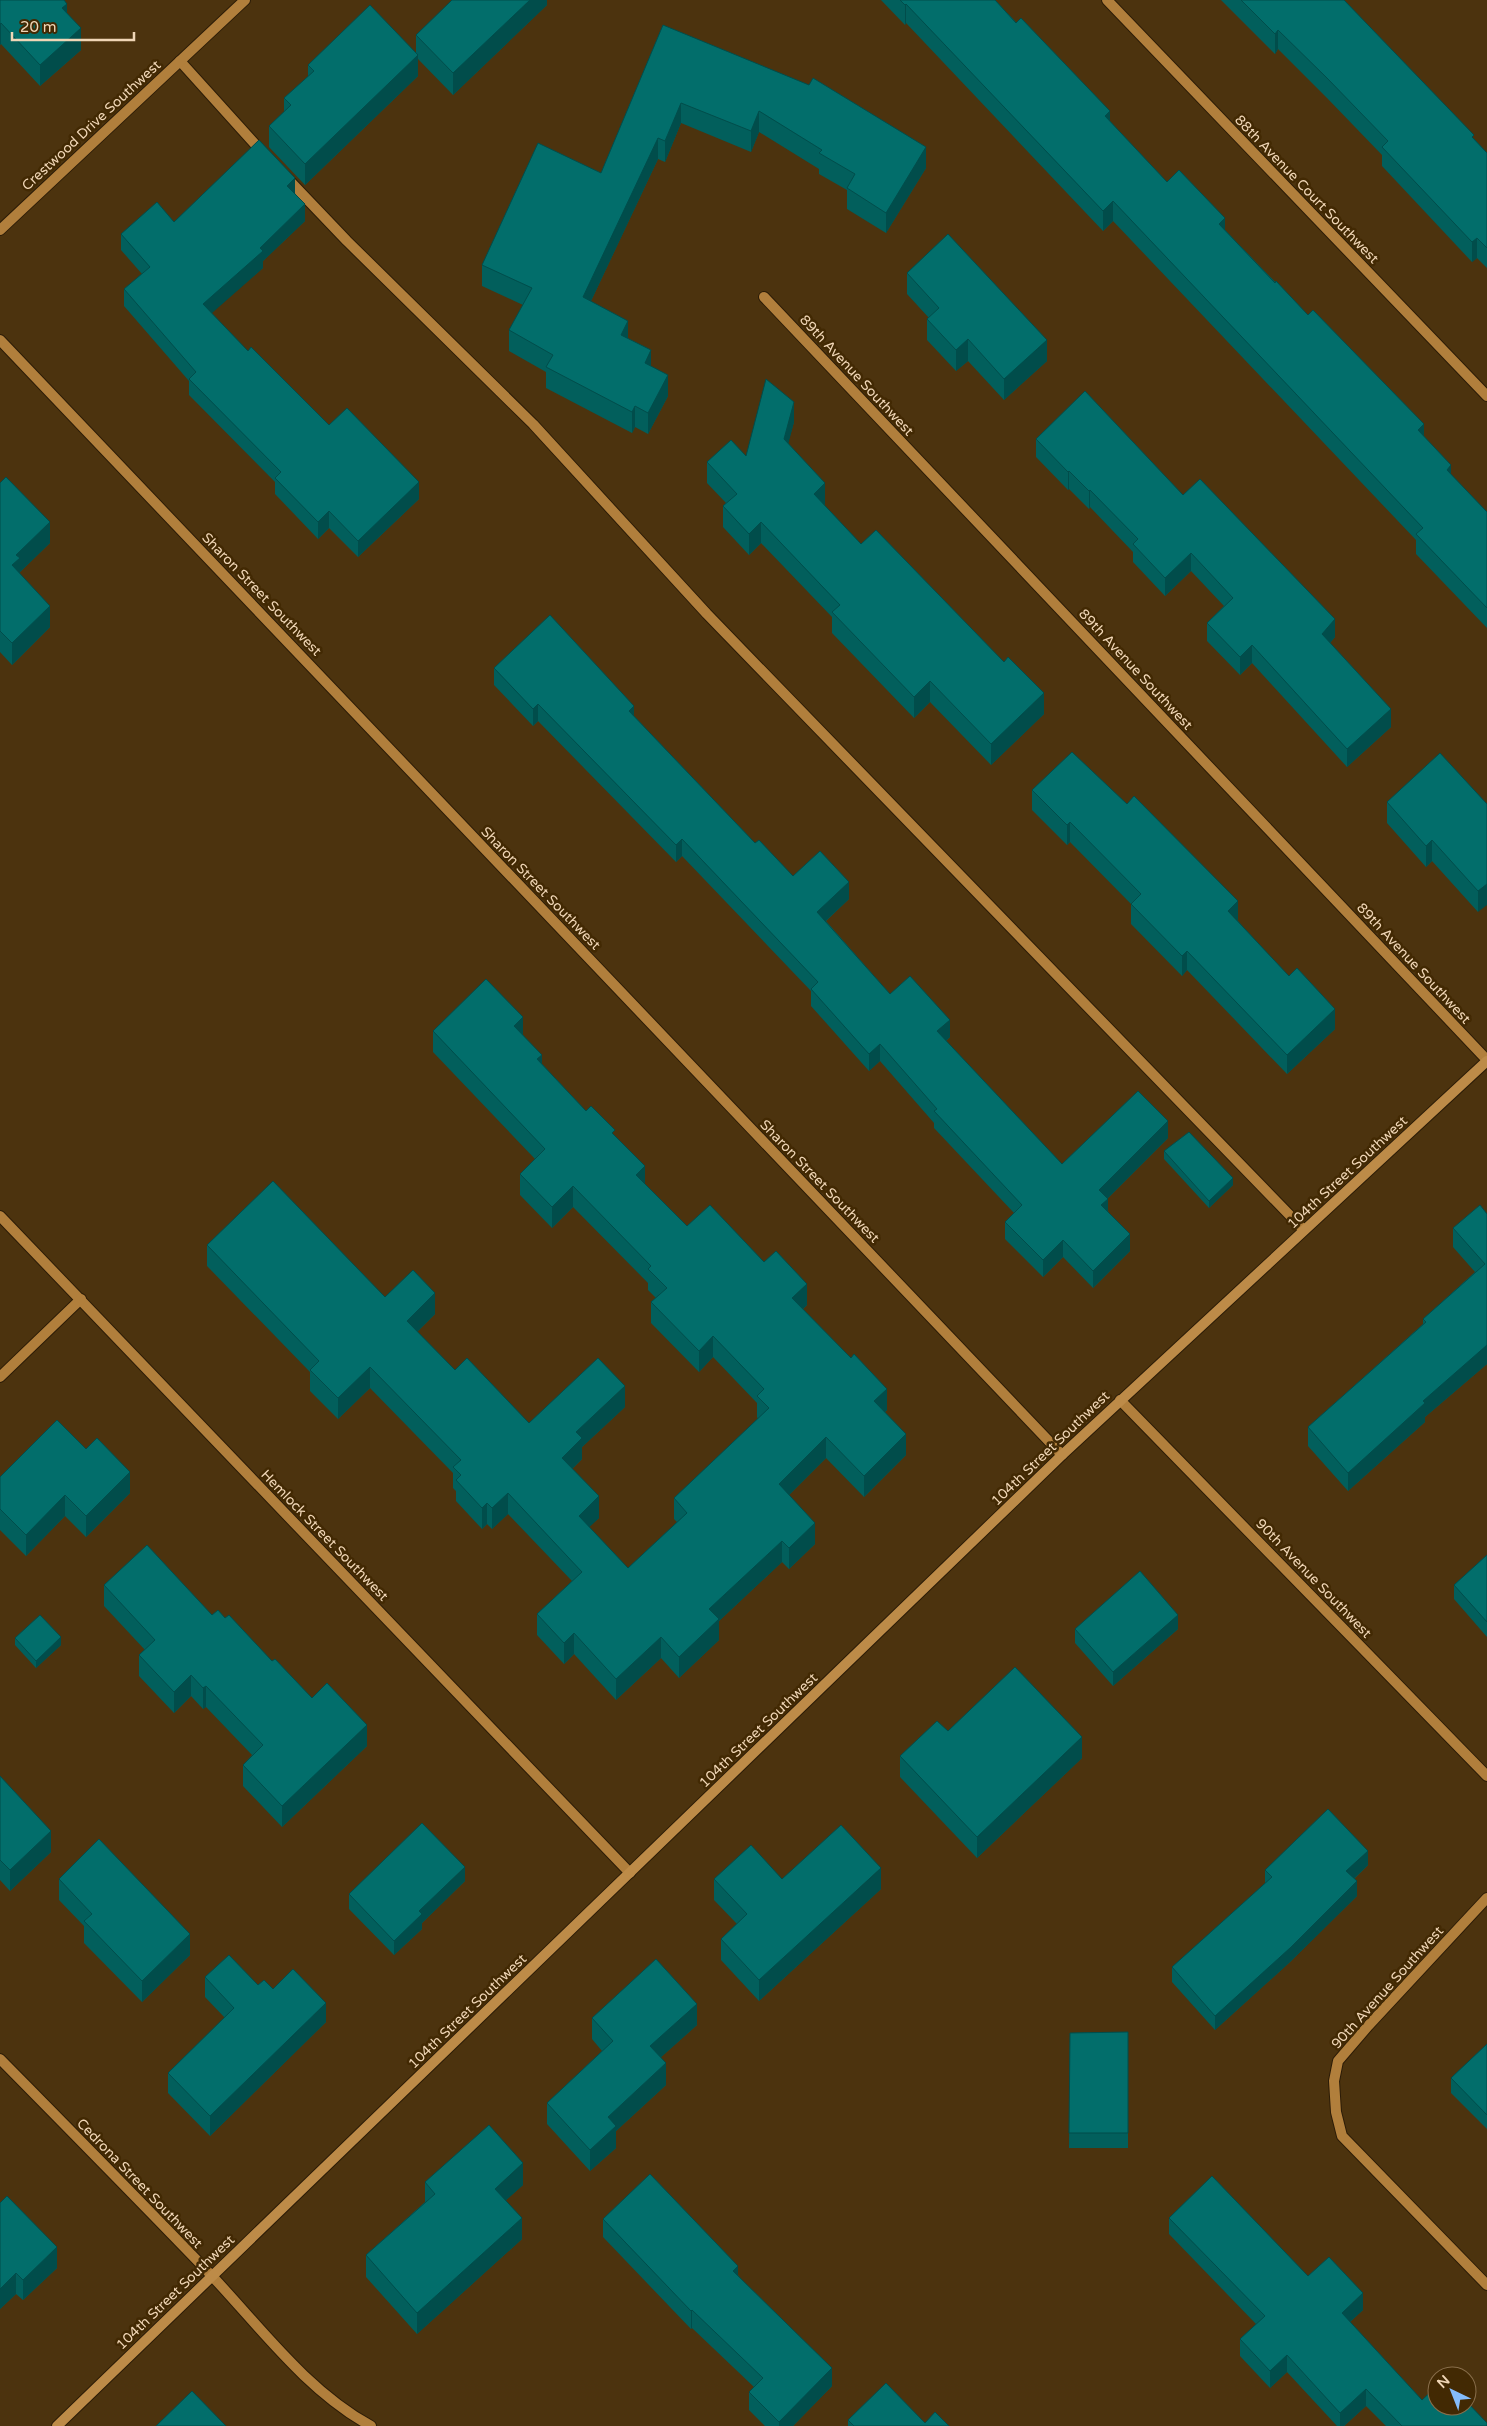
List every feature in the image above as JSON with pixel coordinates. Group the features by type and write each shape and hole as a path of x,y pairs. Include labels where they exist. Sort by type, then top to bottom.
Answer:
{"street":[{"name":"Crestwood Drive Southwest","path":"0,230 245,0"},
{"name":"88th Avenue Court Southwest","path":"1107,0 1487,396"},
{"path":"180,61 347,241 533,424 707,614 1304,1230"},
{"name":"89th Avenue Southwest","path":"764,297 1487,1061"},
{"name":"Sharon Street Southwest","path":"0,340 1062,1455"},
{"name":"104th Street Southwest","path":"57,2426 1062,1455 1487,1061"},
{"name":"Hemlock Street Southwest","path":"0,1216 630,1874"},
{"path":"0,1377 81,1299"},
{"name":"90th Avenue Southwest","path":"1120,1400 1487,1776"},
{"name":"90th Avenue Southwest","path":"1487,1898 1338,2061 1334,2081 1336,2112 1342,2136 1487,2285"},
{"name":"Cedrona Street Southwest","path":"0,2059 212,2276 315,2386 351,2415 371,2426"}],"building":[{"path":"0,0 64,0 67,4 62,8 81,28 40,65 0,24"},
{"path":"452,0 530,0 453,73 416,35"},
{"path":"900,0 995,0 1016,23 1021,18 1110,111 1105,116 1167,182 1179,170 1225,218 1219,224 1275,283 1276,281 1308,315 1313,310 1424,424 1418,430 1451,465 1447,470 1487,512 1487,608 1416,534 1423,528 1113,201 1103,211 906,4"},
{"path":"1241,0 1344,0 1474,135 1472,137 1487,153 1487,248 1477,238 1472,242 1382,147 1388,141 1278,30 1275,34"},
{"path":"370,5 418,55 305,164 269,126 291,105 284,98 314,71 308,65"},
{"path":"663,25 809,85 813,78 926,147 886,213 847,188 855,174 819,153 822,150 759,111 751,131 681,103 665,141 658,138 583,297 628,321 621,335 651,350 645,363 668,375 648,413 635,406 632,412 546,367 553,355 509,330 532,288 482,265 538,143 601,173"},
{"path":"259,140 295,178 287,186 305,204 260,248 263,251 203,304 248,351 251,347 329,425 347,408 419,482 358,541 329,511 318,522 275,478 281,472 189,379 196,372 124,289 150,267 121,234 157,202 174,222"},
{"path":"948,234 1047,340 1004,379 968,339 956,350 927,319 939,308 907,273"},
{"path":"766,379 794,402 784,439 825,483 814,494 861,544 876,530 1004,662 1008,657 1044,693 991,744 930,681 914,697 832,612 840,605 761,522 749,534 723,506 737,494 707,462 731,440 746,456"},
{"path":"1085,391 1183,495 1200,479 1335,619 1322,634 1391,709 1347,749 1252,645 1240,657 1207,623 1233,598 1191,553 1165,578 1133,544 1138,539 1036,439"},
{"path":"6,477 50,522 16,555 20,558 12,565 50,606 12,643 0,631 0,483"},
{"path":"550,615 634,706 629,711 755,843 759,840 793,876 820,851 849,882 817,912 890,994 910,976 950,1020 937,1031 1062,1164 1138,1091 1168,1121 1099,1190 1108,1199 1101,1205 1130,1234 1093,1271 1063,1240 1043,1260 1005,1222 1022,1205 934,1111 937,1109 880,1044 869,1054 811,989 818,982 682,839 676,845 538,704 533,709 494,668"},
{"path":"1072,752 1127,804 1134,796 1238,901 1228,911 1289,976 1297,968 1335,1009 1287,1055 1187,951 1182,956 1131,904 1141,894 1070,822 1067,825 1032,790"},
{"path":"1440,753 1487,804 1487,884 1478,891 1432,840 1426,846 1387,802"},
{"path":"486,979 523,1017 514,1026 542,1055 537,1059 586,1111 591,1106 615,1130 612,1133 645,1166 636,1175 687,1226 710,1205 764,1262 776,1251 807,1284 792,1298 851,1358 854,1354 887,1389 874,1401 906,1434 864,1476 826,1437 779,1484 815,1523 789,1548 782,1541 709,1609 719,1619 679,1657 661,1637 616,1679 574,1633 564,1643 537,1614 582,1572 508,1493 492,1508 487,1503 482,1508 456,1480 461,1475 453,1467 461,1460 370,1367 338,1398 310,1370 319,1361 207,1245 273,1181 385,1297 413,1270 435,1293 407,1321 455,1370 467,1358 529,1423 598,1358 625,1386 576,1432 582,1438 562,1458 599,1496 579,1516 628,1568 687,1513 674,1498 769,1408 757,1396 764,1389 713,1336 699,1351 651,1302 667,1288 648,1269 651,1266 573,1186 552,1207 520,1174 545,1149 433,1031"},
{"path":"1189,1132 1233,1178 1209,1201 1164,1151"},
{"path":"1480,1205 1487,1214 1487,1345 1423,1401 1425,1403 1348,1473 1308,1427 1426,1322 1423,1319 1485,1264 1453,1228"},
{"path":"57,1420 86,1449 97,1438 130,1472 86,1516 65,1495 26,1535 0,1509 0,1477"},
{"path":"147,1545 212,1615 218,1610 225,1618 229,1615 272,1661 275,1659 312,1698 327,1683 367,1725 282,1806 243,1765 263,1745 206,1686 203,1688 191,1675 174,1692 139,1655 155,1640 104,1585"},
{"path":"1487,1555 1487,1622 1454,1585"},
{"path":"1140,1571 1178,1615 1113,1672 1075,1629"},
{"path":"40,1615 61,1637 36,1661 15,1638"},
{"path":"1015,1667 1082,1737 977,1837 900,1756 937,1721 948,1731"},
{"path":"0,1776 51,1831 10,1870 0,1860"},
{"path":"1328,1809 1368,1851 1346,1871 1357,1881 1290,1948 1215,2016 1172,1967 1272,1877 1265,1870"},
{"path":"422,1823 465,1867 419,1911 422,1914 394,1941 349,1894"},
{"path":"841,1825 881,1868 759,1980 721,1939 747,1914 714,1879 751,1845 782,1879"},
{"path":"99,1839 190,1934 142,1981 84,1921 92,1914 59,1879"},
{"path":"229,1955 258,1985 264,1980 273,1989 293,1969 326,2003 210,2116 168,2073 234,2008 205,1977"},
{"path":"656,1959 697,2004 650,2046 666,2063 608,2117 616,2126 590,2150 547,2103 613,2041 592,2018"},
{"path":"1128,2032 1128,2133 1069,2133 1070,2033"},
{"path":"1487,2044 1487,2115 1451,2078"},
{"path":"489,2125 523,2163 495,2189 522,2218 417,2313 366,2255 435,2194 425,2182"},
{"path":"650,2174 738,2266 733,2271 832,2368 779,2422 749,2392 763,2378 691,2311 603,2219"},
{"path":"1212,2176 1308,2276 1329,2257 1363,2293 1342,2313 1422,2400 1427,2395 1427,2416 1477,2416 1477,2412 1487,2423 1487,2426 1402,2426 1366,2389 1340,2413 1287,2355 1270,2371 1240,2339 1265,2316 1169,2218"},
{"path":"7,2196 57,2247 23,2280 16,2273 0,2289 0,2203"},
{"path":"886,2383 925,2423 935,2412 949,2426 854,2426 848,2420"},
{"path":"192,2391 226,2426 156,2426"}]}
